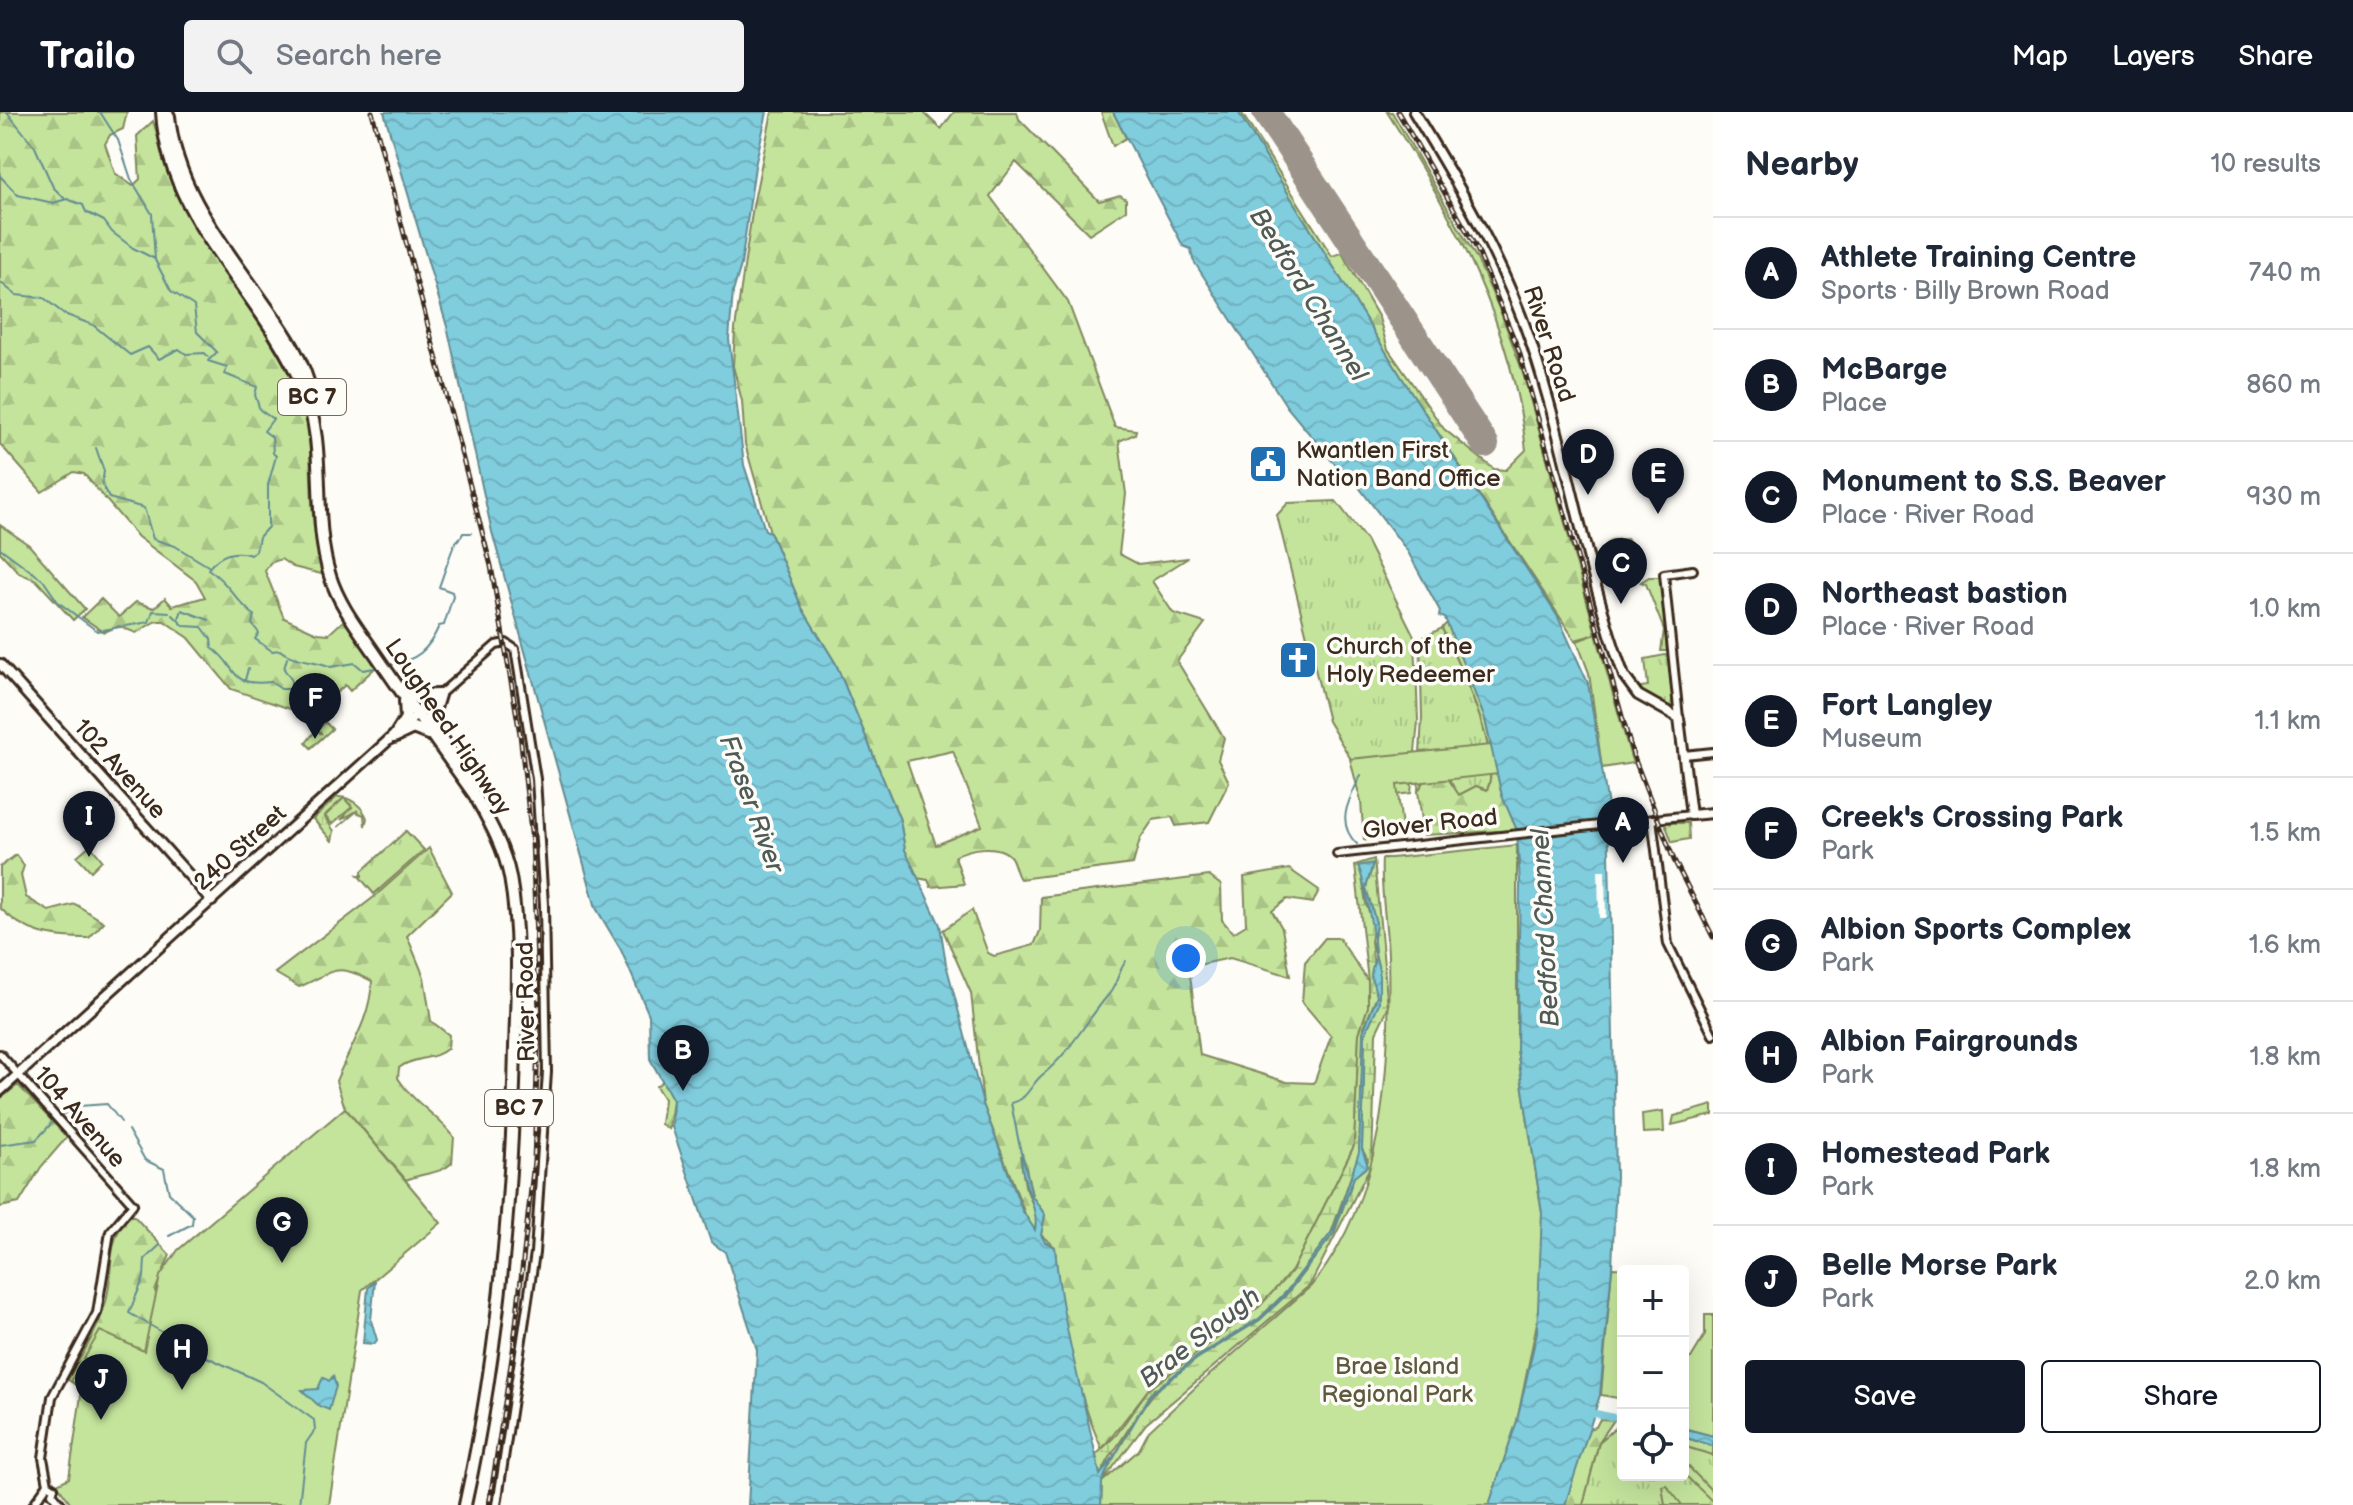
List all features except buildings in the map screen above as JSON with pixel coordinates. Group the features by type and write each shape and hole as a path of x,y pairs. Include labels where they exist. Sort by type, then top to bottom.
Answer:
{"highway":[{"name":"Lougheed Highway","path":"162,112 170,160 198,226 282,342 306,394 314,436 320,535 330,577 351,618 408,696"},
{"name":"Lougheed Highway","path":"169,112 174,147 194,201 306,369 317,420 331,564 360,623 419,712 469,776 502,833 519,895 521,938 515,1184 498,1342 467,1505"},
{"path":"439,695 434,711 436,735 418,728 394,737 407,713 408,696 439,695"}],"main road":[{"name":"River Road","path":"1414,112 1480,223 1519,311 1539,368 1625,679 1638,695 1679,718"},
{"name":"102 Avenue","path":"0,664 212,901"},
{"name":"240 Street","path":"0,1091 419,712"},
{"path":"1679,718 1691,815"},
{"name":"Glover Road","path":"1691,815 1713,813"}],"street":[{"path":"1679,718 1664,574 1693,570"},
{"name":"240 Street","path":"419,712 493,648 511,644"},
{"name":"River Road","path":"497,1505 535,1253 547,1072 544,905 536,779 521,673 517,653 511,644"},
{"path":"1684,755 1713,752"},
{"name":"Glover Road","path":"1337,854 1691,815"},
{"path":"1649,820 1668,944 1713,1035"},
{"name":"104 Avenue","path":"0,1054 133,1204 110,1232 97,1313 52,1397 43,1455 48,1489"},
{"path":"33,1505 48,1489 62,1505"}],"green space":[{"path":"0,112 127,112 123,129 110,135 105,144 115,173 133,186 140,179 137,136 153,121 183,192 269,323 301,394 309,434 314,521 325,575 293,567 281,559 270,563 265,571 284,618 317,633 329,634 344,620 355,629 376,667 350,691 345,685 334,695 321,686 290,709 231,689 189,638 164,621 156,621 136,633 119,626 104,632 82,617 101,599 119,617 136,602 154,608 165,598 172,606 205,597 196,581 138,537 84,474 74,472 42,492 0,444"},
{"path":"772,112 923,112 941,129 954,112 1017,112 1019,119 1099,201 1120,195 1126,199 1126,210 1089,234 1016,162 990,196 1068,302 1115,427 1136,430 1135,434 1119,441 1126,494 1119,554 1138,564 1188,558 1152,581 1173,613 1205,623 1177,661 1224,738 1218,760 1229,782 1209,822 1176,826 1172,817 1153,820 1140,839 1133,864 1020,879 1010,856 998,849 983,848 955,856 964,884 931,887 928,880 917,878 905,850 900,820 836,664 802,608 770,532 745,444 742,401 733,366 735,329 753,206","holes":["953,751 982,826 936,845 907,761"]},
{"path":"1101,112 1113,112 1126,138 1113,146"},
{"path":"1238,112 1241,112 1332,256 1342,253 1379,318 1388,349 1444,429 1494,469 1506,470 1526,450 1519,404 1494,316 1457,232 1387,112 1392,112 1477,259 1501,313 1522,370 1596,634 1575,640 1402,378"},
{"path":"1336,501 1366,540 1415,638 1418,721 1411,793 1388,796 1364,781 1328,721 1277,515 1288,503"},
{"path":"0,525 29,545 85,609 73,620 36,580 19,573 0,552"},
{"path":"1627,539 1637,550 1636,558 1620,575 1615,570 1607,581 1604,580 1596,555 1611,540"},
{"path":"1649,577 1661,577 1667,651 1661,651 1664,630 1646,584 1641,582"},
{"path":"1447,623 1485,719 1501,792 1517,830 1424,835 1418,791 1427,778 1436,773 1449,780 1459,795 1476,786 1487,790 1491,774 1477,709 1442,628"},
{"path":"1442,628 1484,732 1491,773 1487,790 1476,786 1459,795 1449,780 1427,778 1418,791 1422,717 1420,639"},
{"path":"1596,634 1633,763 1602,768 1589,673 1577,641"},
{"path":"1670,657 1674,707 1672,695 1673,707 1668,708 1634,688 1648,686 1645,659"},
{"path":"325,722 332,729 311,748 306,743 316,730 322,734 318,730"},
{"path":"1491,745 1499,774 1397,785 1403,836 1364,840 1361,802 1350,759"},
{"path":"337,797 347,798 355,803 367,818 365,826 364,815 356,812 338,827 358,810 341,820 352,807 344,798 324,816 334,831 332,841 313,819"},
{"path":"344,798 352,807 332,824 325,816"},
{"path":"1665,823 1688,823 1689,839 1672,842"},
{"path":"406,831 424,850 374,894 358,875 362,876 362,871"},
{"path":"90,845 102,860 91,871 77,856"},
{"name":"Brae Island Regional Park","path":"1517,845 1517,1050 1542,1213 1540,1308 1517,1421 1489,1505 1101,1505 1102,1482 1139,1450 1149,1431 1311,1286 1336,1251 1355,1213 1369,1172 1378,1130 1388,1042 1388,956 1382,859"},
{"path":"429,848 452,892 407,936 424,977 431,1021 449,1035 448,1048 437,1055 405,1064 399,1068 398,1078 454,1137 452,1163 442,1170 406,1180 345,1108 336,1081 368,1008 372,981 341,970 299,987 275,973 374,897"},
{"path":"16,855 24,866 21,875 26,897 49,911 75,904 104,922 89,938 76,938 40,933 10,917 0,908 0,867"},
{"path":"1374,859 1388,1008 1376,1033 1372,1163 1310,1285 1146,1424 1102,1482 1137,1417 1160,1388 1154,1389 1099,1475 1096,1455 1116,1435 1148,1390 1259,1307 1292,1271 1354,1146 1359,1034 1368,1007 1355,865","holes":["1373,864 1366,888 1376,923 1373,946 1379,970 1379,1003 1365,1034 1362,1149 1368,1160 1365,1168 1354,1177 1334,1233 1285,1296 1253,1325 1286,1292 1331,1233 1359,1153 1364,1027 1377,996 1371,941 1374,924 1366,904 1361,870"]},
{"path":"1289,869 1319,890 1313,903 1287,899 1272,911 1282,928 1290,976 1230,958 1189,967 1200,1055 1287,1082 1314,1083 1331,1036 1302,1002 1305,962 1325,938 1339,938 1368,981 1368,1007 1359,1034 1354,1146 1292,1271 1259,1307 1148,1390 1102,1449 1084,1402 1070,1350 1055,1247 1041,1235 1045,1215 1032,1196 1025,1163 1020,1155 1025,1186 1037,1215 1035,1230 1030,1227 983,1104 971,993 943,930 972,910 988,953 994,956 1034,945 1040,931 1041,897 1209,876 1221,885 1222,920 1233,933 1246,925 1244,877"},
{"path":"663,1081 673,1100 669,1129 661,1124 664,1099 656,1086"},
{"path":"18,1085 67,1137 41,1167 19,1203 0,1207 0,1099"},
{"path":"1713,1105 1713,1115 1672,1125 1674,1116"},
{"path":"345,1108 441,1223 362,1290 329,1505 72,1505 57,1484 69,1478 82,1388 71,1381 100,1331 144,1351 160,1276 178,1250"},
{"path":"1663,1111 1664,1132 1643,1133 1642,1114"},
{"path":"134,1216 170,1255 155,1291 159,1300 147,1372 118,1413 68,1380 102,1315 108,1293 113,1247 122,1225"},
{"path":"1612,1268 1617,1268 1617,1398 1601,1395"},
{"path":"1705,1315 1713,1315 1713,1436 1689,1430 1689,1358 1705,1335"},
{"path":"1600,1419 1614,1420 1599,1442 1583,1505 1565,1505 1588,1429 1596,1427"},
{"path":"1617,1427 1617,1481 1689,1481 1689,1448 1713,1455 1713,1505 1583,1505 1599,1442"},
{"path":"1689,1439 1713,1446 1713,1455 1689,1448"},
{"path":"1689,1467 1713,1492 1713,1502 1689,1479"},
{"path":"1666,1485 1682,1505 1665,1505 1662,1486"}],"water":[{"name":"Fraser River","path":"384,112 767,112 755,166 741,265 733,292 729,339 744,465 765,530 770,532 802,608 836,664 900,820 905,850 940,925 946,964 983,1104 1022,1210 1035,1230 1035,1212 1023,1172 1022,1153 1032,1196 1045,1215 1041,1235 1045,1242 1055,1247 1068,1333 1100,1475 1118,1450 1102,1482 1101,1505 748,1505 757,1350 725,1252 711,1242 672,1127 673,1100 650,1059 649,1015 621,950 596,908 492,532 448,330"},
{"name":"Bedford Channel","path":"1113,112 1238,112 1402,378 1558,617 1588,683 1608,806 1616,1176 1612,1268 1600,1395 1565,1505 1489,1505 1517,1421 1537,1332 1542,1213 1517,1050 1520,884 1517,830 1502,796 1485,719 1445,618 1439,616 1440,611 1408,552 1355,482 1332,461 1287,407 1193,260 1191,249 1183,246"},
{"path":"1373,863 1366,888 1376,923 1374,940 1358,866"},
{"path":"1375,954 1379,970 1379,1003 1365,1034 1362,1149 1368,1166 1354,1177 1334,1233 1285,1296 1260,1320 1197,1359 1150,1395 1124,1441 1149,1395 1195,1358 1260,1318 1286,1292 1334,1229 1359,1152 1363,1032 1377,996 1371,977"},
{"path":"375,1281 371,1320 377,1340 374,1344 363,1343 368,1288"},
{"path":"333,1376 336,1386 329,1410 319,1406 302,1390 318,1389 323,1377 329,1381"},
{"path":"1689,1430 1713,1436 1713,1446 1689,1439"}],"pier":[{"path":"1598,870 1605,870 1606,918 1599,918"}],"waterway":[{"path":"7,112 35,147 53,187 64,198"},
{"path":"100,112 118,140 131,179 152,214 155,260 171,291 194,306 197,332 217,352 208,361 227,367 225,374 257,387 255,395 260,410 273,419 264,431 272,437 276,456 268,485 268,527 259,537 256,551 251,555 226,554 208,569 254,615 252,624 259,633 255,639 272,651 280,650 331,667 355,663 363,670 380,667"},
{"path":"0,176 18,195 53,203 67,199 83,205 86,212 104,221 112,232 133,248 155,259"},
{"path":"0,282 16,295 44,298 64,314 93,325 130,355 148,347 159,359 179,349 186,354 205,353 208,357"},
{"path":"96,448 104,471 102,485 109,498 144,508 153,539 175,546 208,566"},
{"path":"390,665 420,653 439,626 444,625 453,596 452,592 439,587 455,543 463,533 471,533"},
{"path":"0,548 43,580 58,602 97,631 149,622 153,611 169,612"},
{"path":"179,618 182,610 209,620"},
{"path":"173,615 184,626 202,627 211,639 212,648 235,674 247,681 271,682 281,689 291,689 291,679 284,669 287,658"},
{"path":"245,680 248,669"},
{"name":"Brae Slough","path":"1357,844 1350,836 1345,819 1361,775"},
{"path":"1021,1153 1011,1103 1025,1096 1069,1047 1112,990 1126,961"},
{"path":"61,1115 79,1106 107,1104 121,1122"},
{"path":"0,1145 36,1140 52,1123"},
{"path":"128,1130 145,1160 164,1169 169,1193 193,1216 192,1224 169,1236"},
{"path":"160,1245 145,1259 144,1277 129,1313 196,1352 261,1382 314,1420 315,1430 306,1443 299,1505"},
{"path":"1585,1407 1593,1413 1612,1417"}],"runway":[{"path":"1266,112 1485,444"}],"railway":[{"path":"372,112 491,566 520,734 532,841 539,1011 534,1161 513,1351 489,1505"},
{"path":"1398,112 1477,249 1519,351 1633,755 1674,860 1713,937"}],"place":[{"name":"Kwantlen First Nation Band Office","path":"1268,464"},
{"name":"Northeast bastion","path":"1588,495"},
{"name":"Fort Langley","path":"1658,514"},
{"name":"Monument to S.S. Beaver","path":"1621,604"},
{"name":"Church of the Holy Redeemer","path":"1298,660"},
{"name":"Creek's Crossing Park","path":"315,739"},
{"name":"Homestead Park","path":"89,857"},
{"name":"Athlete Training Centre","path":"1623,863"},
{"name":"McBarge","path":"683,1091"},
{"name":"Albion Sports Complex","path":"282,1263"},
{"name":"Albion Fairgrounds","path":"182,1390"},
{"name":"Belle Morse Park","path":"101,1420"}]}
